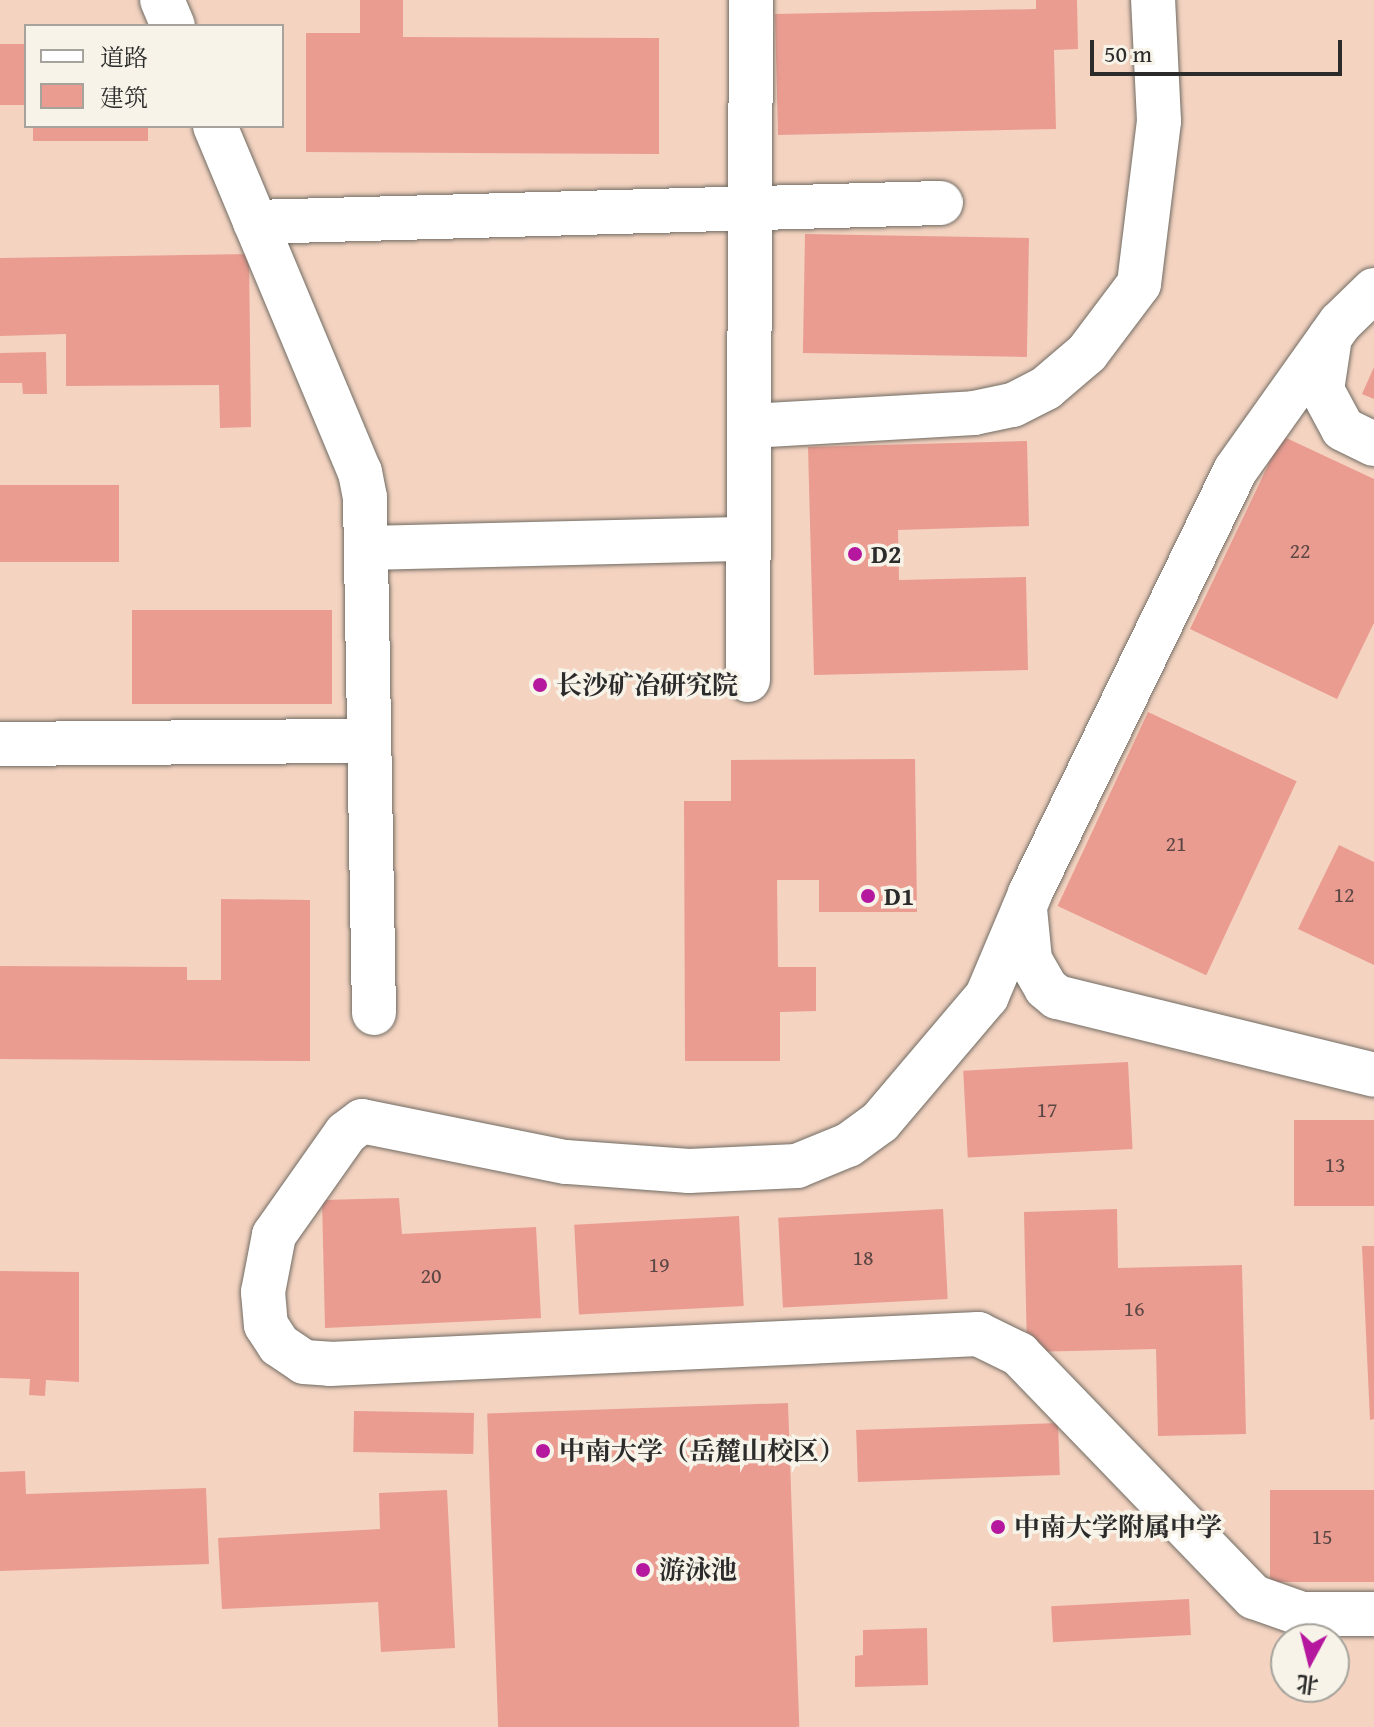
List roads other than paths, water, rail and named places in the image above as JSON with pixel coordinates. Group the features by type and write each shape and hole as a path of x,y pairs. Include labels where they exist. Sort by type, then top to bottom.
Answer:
{"street":[{"path":"162,0 172,24"},
{"path":"748,680 754,208 751,0"},
{"path":"750,426 974,413 1013,405 1046,388 1087,353 1139,284 1159,121 1153,0"},
{"path":"216,128 360,472 368,548 366,741 374,1013"},
{"path":"255,222 941,203"},
{"path":"1374,290 1330,337 1261,431 1167,606 1025,907 987,996 962,1031 880,1122 848,1145 797,1166 626,1170 362,1121 346,1133 274,1235 265,1261 266,1325 279,1345 304,1362 330,1364 978,1334 1019,1354 1254,1597 1302,1614 1374,1614"},
{"path":"1330,337 1322,390 1359,437"},
{"path":"1261,431 1281,419 1304,416 1359,437"},
{"path":"368,548 748,539"},
{"path":"0,744 366,741"},
{"path":"1025,907 1030,960 1046,988 1057,997"},
{"path":"962,1031 997,1009 1057,997 1374,1075"}],"place":[{"name":"D2","path":"855,554"},
{"name":"长沙矿冶研究院","path":"540,685"},
{"name":"D1","path":"868,896"},
{"name":"中南大学（岳麓山校区）","path":"543,1451"},
{"name":"中南大学附属中学","path":"998,1527"},
{"name":"游泳池","path":"643,1570"}]}
